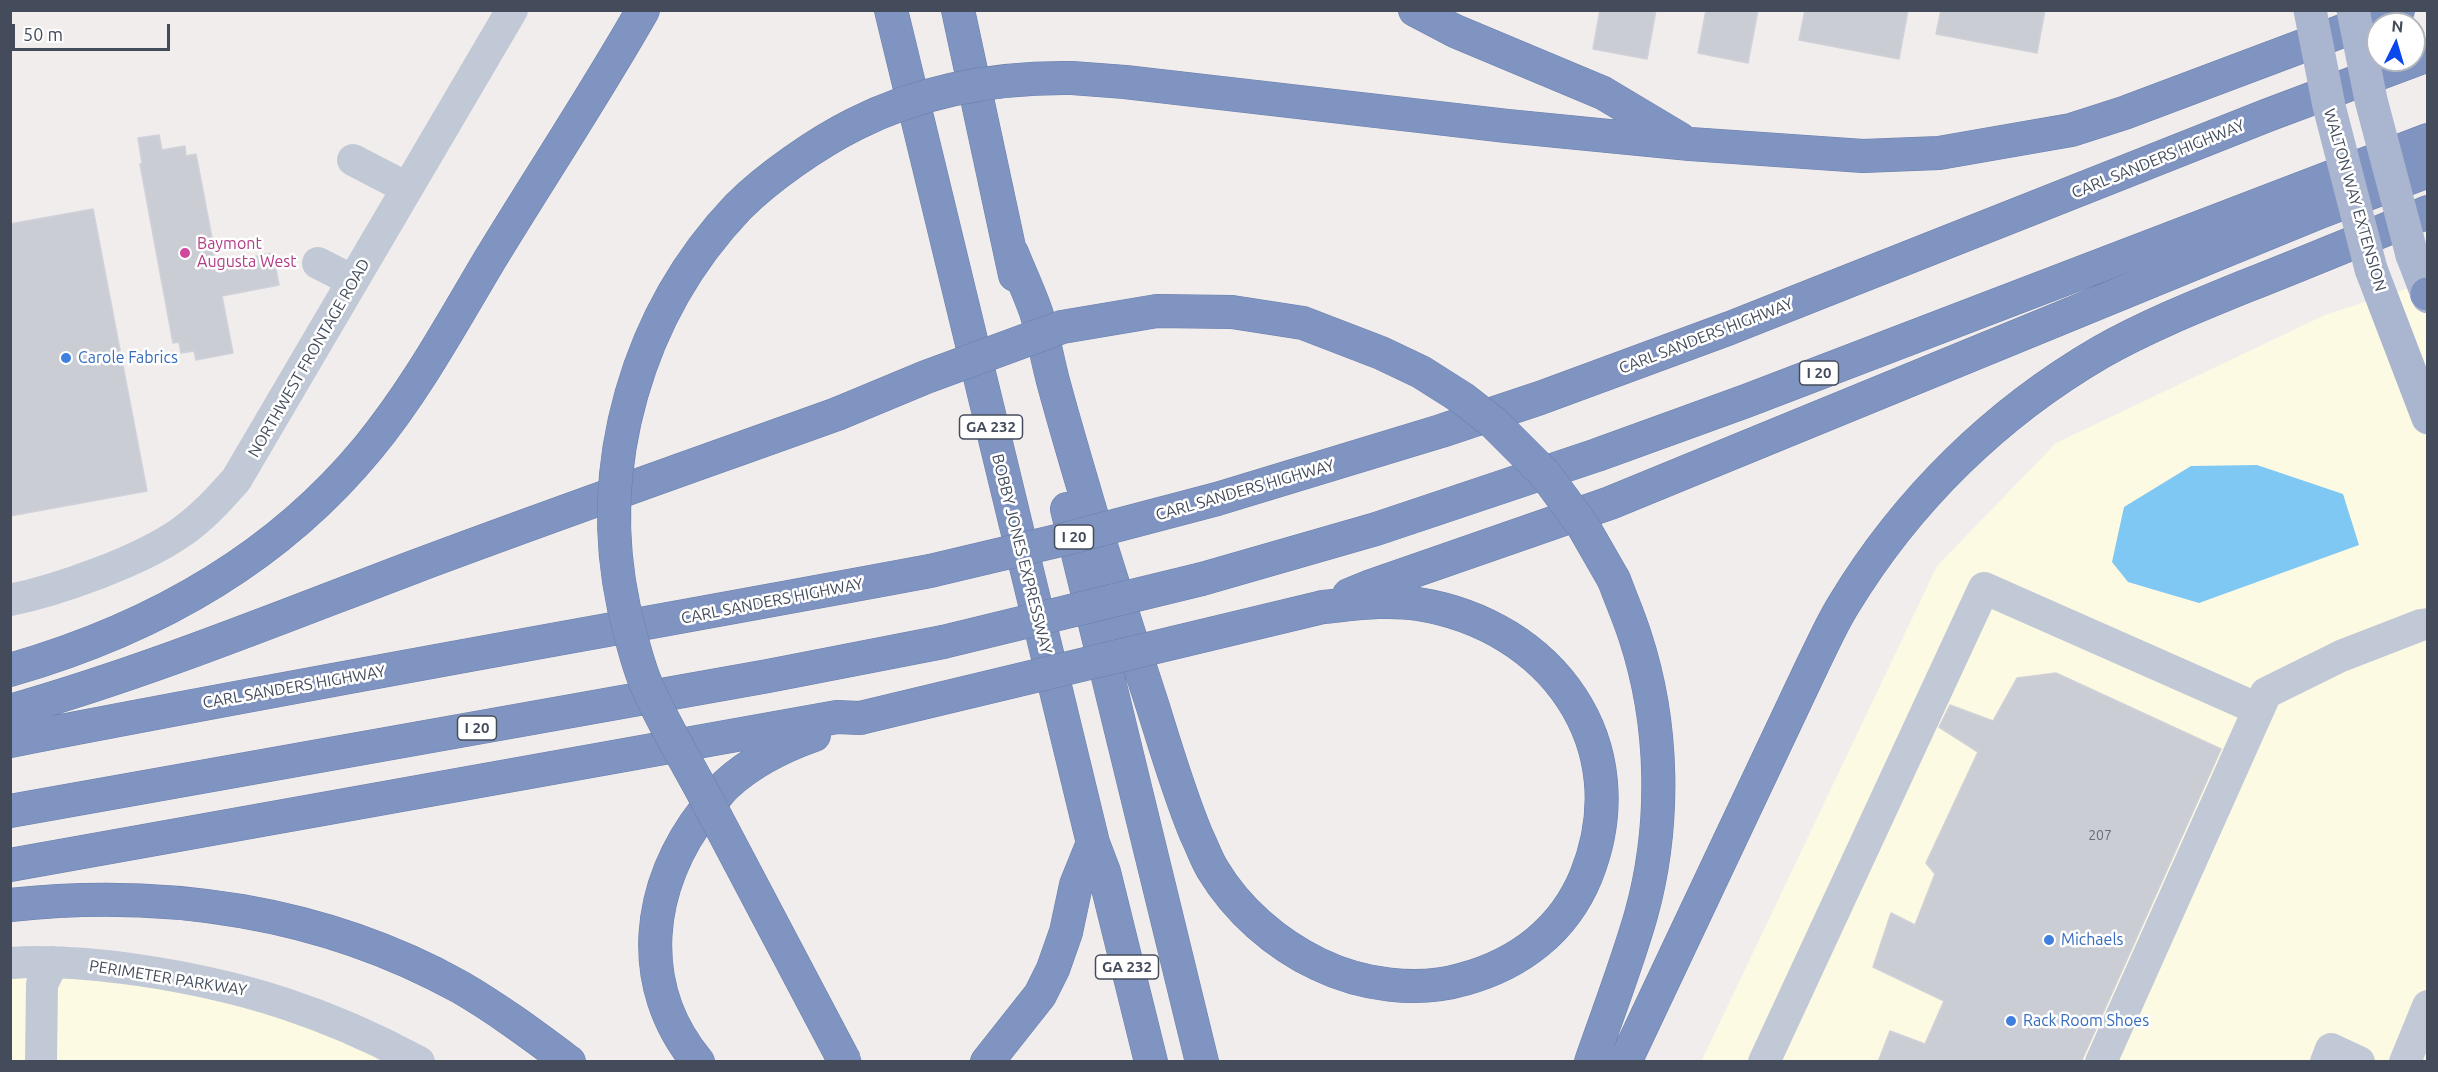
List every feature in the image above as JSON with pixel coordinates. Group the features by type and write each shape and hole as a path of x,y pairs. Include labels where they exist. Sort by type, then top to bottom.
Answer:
{"highway":[{"path":"10,670 63,655 152,618 243,563 275,538 339,479 367,449 428,365 592,98 643,10"},
{"name":"BOBBY JONES EXPRESSWAY","path":"891,10 1093,843 1104,872 1151,1062"},
{"name":"GA 232","path":"958,10 1011,253 1020,315 1202,1062"},
{"path":"1415,10 1455,31 1603,93 1690,144"},
{"path":"845,1062 675,743 645,682 624,609 613,534 613,493 623,421 647,348 663,314 693,265 739,206 794,161 825,140 859,122 929,95 1003,80 1072,78 1690,144 1863,156 1939,153 2071,130 2124,113 2398,10"},
{"name":"CARL SANDERS HIGHWAY","path":"10,741 193,705 930,571 1065,539 1217,499 1540,398 1730,328 2427,55"},
{"name":"I 20","path":"10,811 768,676 943,642 1202,579 1376,529 1597,455 1746,401 2427,140"},
{"path":"1323,607 1371,586 1610,503 2289,224 2427,171"},
{"path":"1625,1062 1812,664 1844,604 1888,540 1947,470 2002,419 2054,381 2102,351 2203,304 2427,213"},
{"path":"698,1062 681,1041 668,1012 659,981 655,952 656,923 670,867 693,826 726,784 751,765 784,745 860,718 1323,607 1376,602 1415,603 1446,610 1475,619 1507,636 1535,657 1567,690 1584,717 1601,768 1603,793 1593,860 1582,885 1557,925 1545,937 1504,965 1450,983 1427,986 1396,985 1348,976 1314,962 1253,921 1229,894 1210,867 1185,808 1088,505 1035,310 1011,253"},
{"path":"10,711 165,660 552,516 837,414 926,377 1062,327 1157,311 1232,312 1303,323 1381,353 1421,372 1462,398 1494,423 1545,474 1583,526 1614,580 1635,635 1646,678 1657,759 1658,792 1653,853 1641,913 1591,1062"},
{"path":"10,865 837,717 860,718"},
{"path":"987,1062 1040,995 1053,969 1066,932 1076,885 1093,843"},
{"path":"10,905 78,898 170,901 266,915 322,929 374,946 459,987 500,1012 569,1062"},
{"path":"1168,925 1221,1062"}],"main road":[{"name":"WALTON WAY EXTENSION","path":"2310,10 2329,106 2373,274 2427,418"},
{"path":"2353,10 2371,100 2412,255 2427,295 2412,293 2373,274"}],"street":[{"name":"NORTHWEST FRONTAGE ROAD","path":"10,600 38,594 133,559 179,534 212,507 236,480 513,10"},
{"path":"353,160 408,188"},
{"path":"318,263 353,281"},
{"path":"1764,1062 1984,588 2258,710"},
{"path":"2101,1062 2266,693 2341,656 2426,625"},
{"path":"40,1062 42,984 53,962"},
{"name":"PERIMETER PARKWAY","path":"10,963 53,962 109,966 155,972 256,993 342,1024 419,1062"},
{"path":"2404,1062 2427,1006"},
{"path":"2326,1062 2331,1049 2359,1062"}],"shaded area":[{"path":"2427,282 2427,1061 1701,1062 1937,566 2056,443 2325,315"},
{"path":"10,967 303,1009 400,1061 11,1061"}],"water":[{"path":"2257,465 2343,494 2359,545 2199,603 2128,582 2112,562 2124,507 2191,466"}],"building":[{"path":"1600,10 1656,10 1647,59 1593,49"},
{"path":"1706,10 1758,10 1748,63 1698,53"},
{"path":"1805,10 1908,10 1899,59 1799,40"},
{"path":"1941,10 2045,10 2037,53 1936,34"},
{"name":"Baymont Augusta West","path":"159,135 162,150 185,146 186,156 196,154 217,264 273,253 279,285 222,296 233,353 196,360 194,351 181,353 179,342 173,343 140,164 142,163 138,138"},
{"name":"Carole Fabrics","path":"93,209 147,491 10,516 10,224"},
{"path":"2056,673 2221,749 2081,1062 1878,1062 1890,1031 1925,1044 1944,1001 1873,967 1891,913 1915,925 1935,874 1926,863 1978,752 1939,727 1950,705 1993,721 2017,678"}],"place":[{"name":"Baymont Augusta West","path":"185,253"},
{"name":"Carole Fabrics","path":"66,358"},
{"name":"Michaels","path":"2049,940"},
{"name":"Rack Room Shoes","path":"2011,1021"}]}
